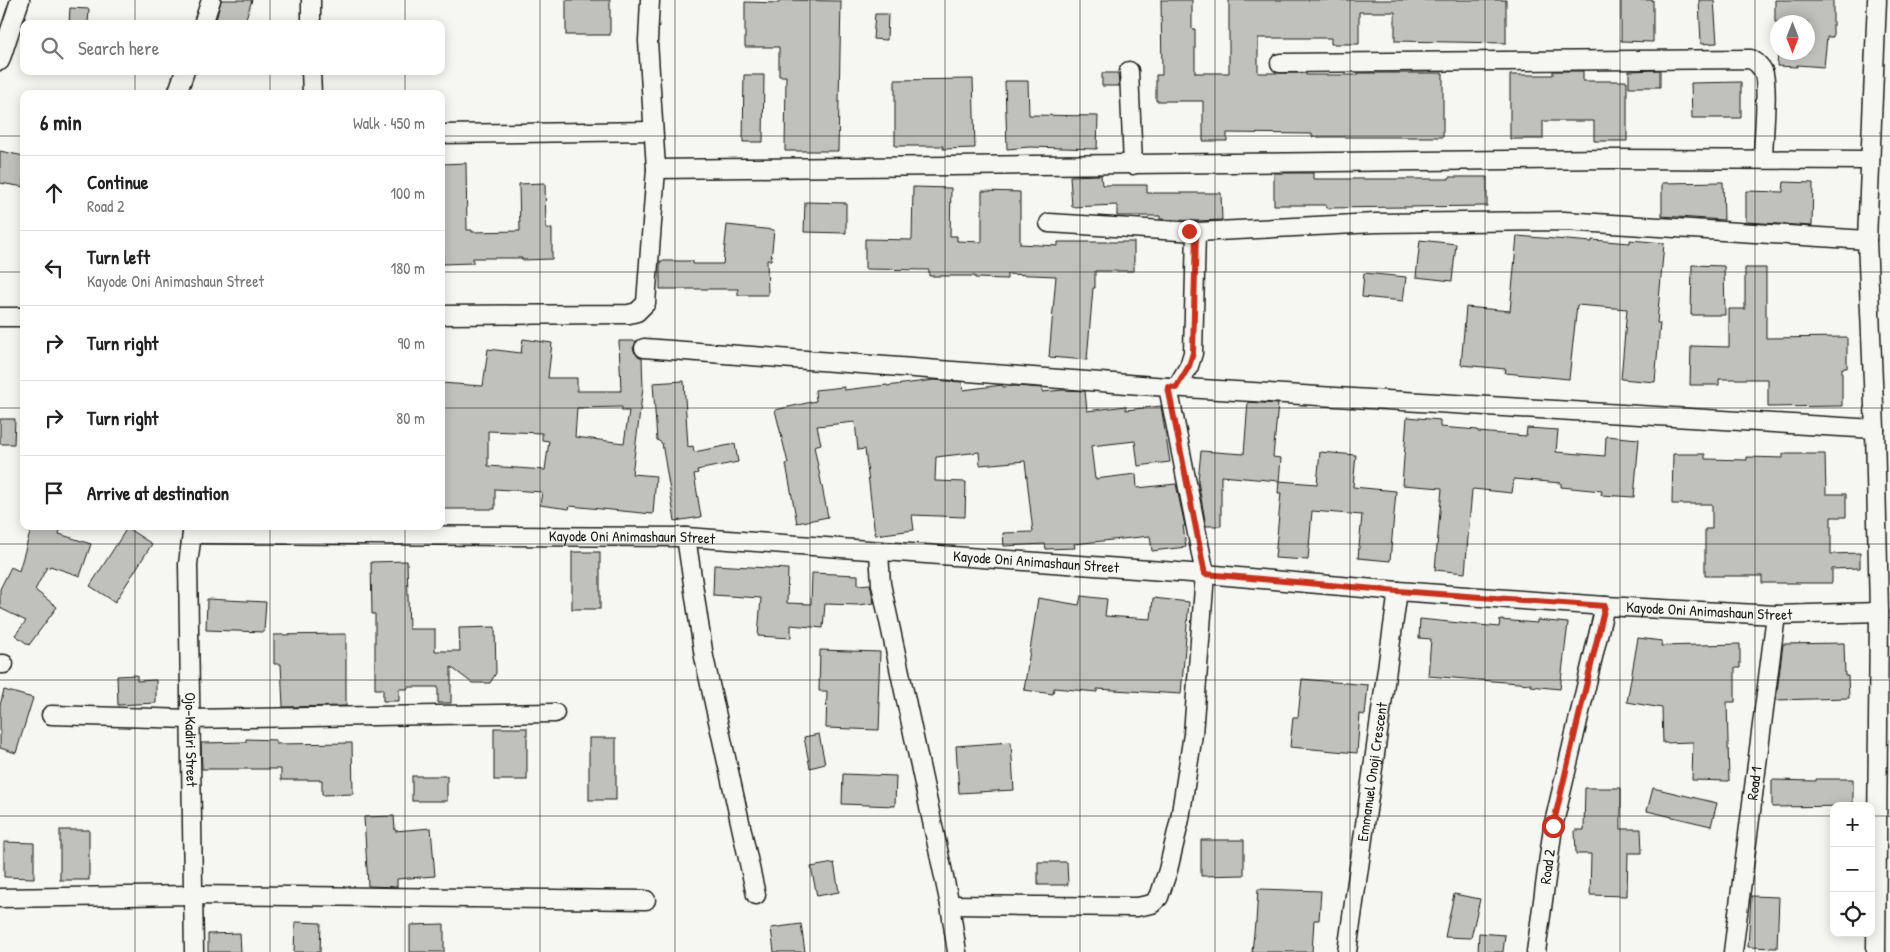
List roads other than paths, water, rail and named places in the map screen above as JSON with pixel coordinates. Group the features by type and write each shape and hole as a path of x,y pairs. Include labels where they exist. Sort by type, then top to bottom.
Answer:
{"street":[{"path":"0,62 20,0"},
{"path":"204,20 211,0"},
{"path":"311,0 311,20"},
{"path":"445,315 629,314 642,309 646,303 656,169 648,41 650,0"},
{"path":"1876,952 1879,612 1868,240 1877,0"},
{"path":"1280,63 1752,59 1758,63 1763,72 1765,89 1763,159"},
{"path":"1129,71 1133,165"},
{"path":"178,90 184,75"},
{"path":"312,75 312,90"},
{"path":"445,134 653,131"},
{"path":"656,169 1763,159 1870,160"},
{"path":"1049,223 1196,232 1376,223 1564,221 1868,240"},
{"path":"950,905 1137,907 1152,904 1159,897 1168,870 1180,819 1193,734 1205,574 1172,387 1189,366 1193,353 1196,232"},
{"path":"0,316 20,317"},
{"path":"644,348 1172,387 1875,429"},
{"name":"Kayode Oni Animashaun Street","path":"193,530 686,537 879,552 970,556 1605,606 1776,615 1879,612"},
{"name":"Ojo-Kadiri Street","path":"193,530 188,564 194,952"},
{"path":"686,537 704,657 756,895"},
{"path":"879,552 880,584 950,905 957,952"},
{"name":"Emmanuel Onoji Crescent","path":"1347,952 1398,591"},
{"name":"Road 2","path":"1536,952 1553,826 1605,606"},
{"name":"Road 1","path":"1733,952 1776,615"},
{"path":"51,715 190,719 555,713"},
{"path":"0,898 193,895 646,900"}]}
